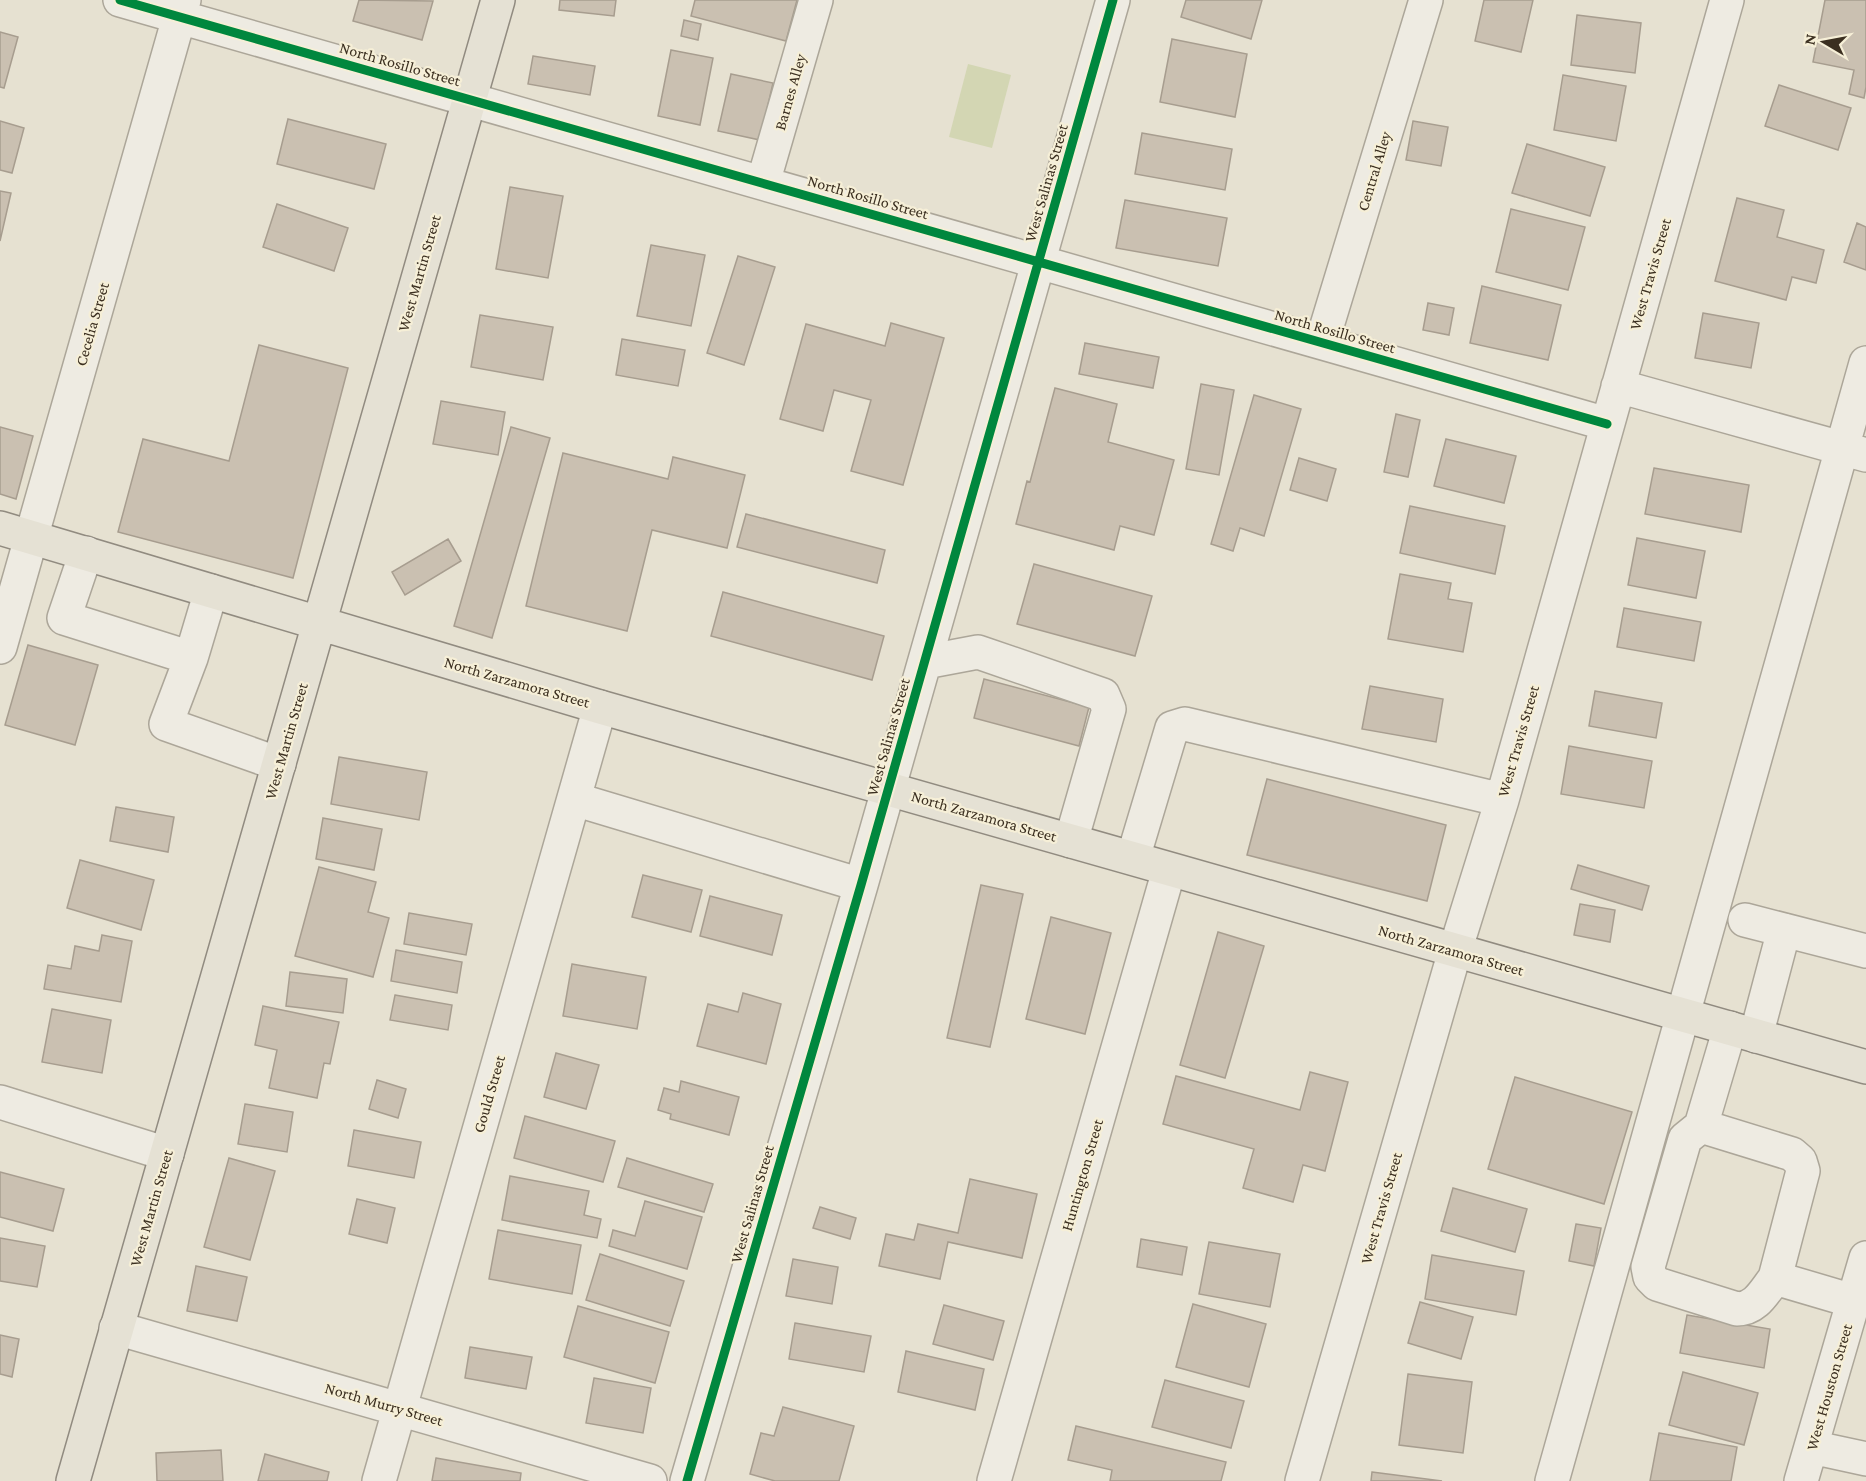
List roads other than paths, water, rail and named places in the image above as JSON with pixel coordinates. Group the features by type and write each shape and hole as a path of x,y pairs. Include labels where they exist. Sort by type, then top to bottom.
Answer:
{"main road":[{"name":"West Martin Street","path":"73,1481 498,0"},
{"name":"North Zarzamora Street","path":"0,528 600,706 1866,1067"}],"street":[{"name":"North Rosillo Street","path":"120,0 181,8 469,100 1607,424"},
{"name":"Barnes Alley","path":"764,183 816,0"},
{"name":"West Salinas Street","path":"687,1481 861,885 1113,0"},
{"name":"Central Alley","path":"1322,342 1426,0"},
{"name":"West Travis Street","path":"1302,1481 1455,951 1502,800 1727,0"},
{"name":"Cecelia Street","path":"0,647 181,8"},
{"path":"1552,1481 1684,1015 1853,452 1866,363"},
{"path":"1618,386 1853,452"},
{"path":"86,553 64,618 191,658"},
{"path":"211,591 191,658 166,724 279,764"},
{"path":"925,662 978,652 1102,695 1109,709 1071,841"},
{"name":"Gould Street","path":"379,1481 600,706"},
{"path":"1133,858 1172,728 1185,724 1502,800"},
{"path":"574,799 861,885"},
{"name":"Huntington Street","path":"994,1481 1169,870"},
{"path":"1745,920 1866,951"},
{"path":"1701,1126 1792,1154 1800,1161 1803,1171 1774,1278 1755,1304 1746,1309 1737,1309 1657,1284 1650,1277 1648,1267 1685,1139 1701,1126 1743,1032 1784,930"},
{"path":"0,1102 167,1154"},
{"name":"West Houston Street","path":"1802,1481 1866,1258"},
{"path":"1774,1278 1854,1301"},
{"name":"North Murry Street","path":"116,1328 650,1481"},
{"path":"1811,1447 1866,1459"}]}
